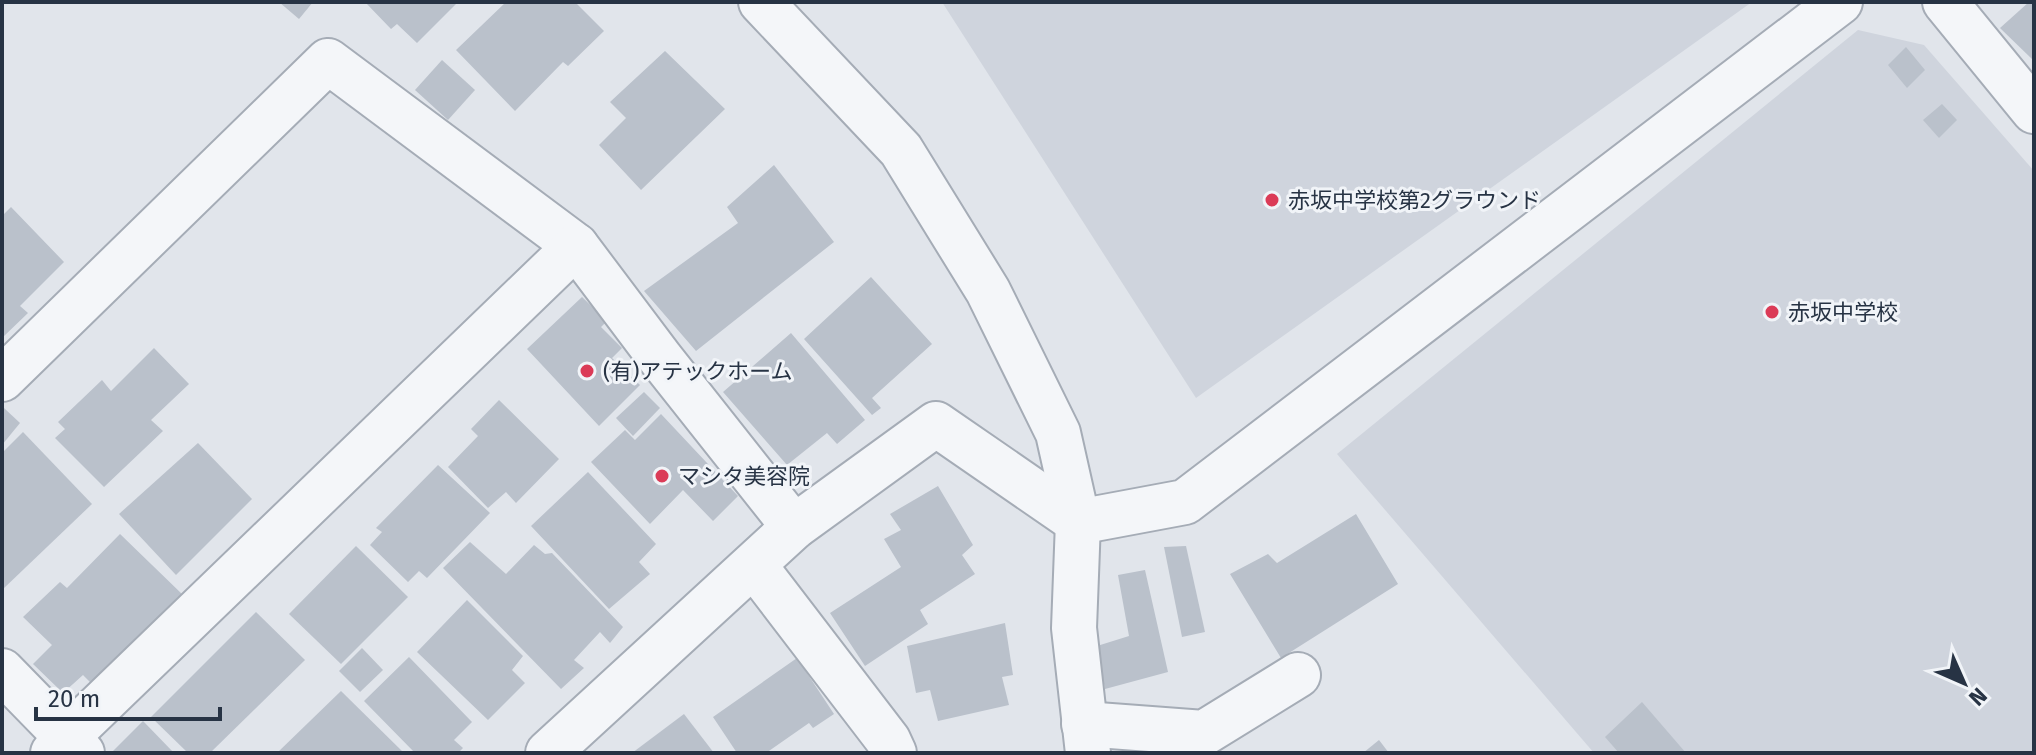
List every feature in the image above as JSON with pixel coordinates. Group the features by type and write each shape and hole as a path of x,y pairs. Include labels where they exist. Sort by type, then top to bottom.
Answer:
{"street":[{"path":"761,2 901,150 988,291 1058,433 1078,522 1074,628 1086,738 1204,733 1298,675"},
{"path":"548,753 794,527 936,424 1078,522 1185,502 1840,2"},
{"path":"1945,2 2034,111"},
{"path":"2,379 328,61 576,246 794,527"},
{"path":"2,671 67,748 576,246"},
{"path":"754,565 888,740 894,753"}],"shaded area":[{"name":"赤坂中学校第2グラウンド","path":"942,2 1752,2 1196,398"},
{"name":"赤坂中学校","path":"1858,30 1924,45 2034,171 2034,753 1594,753 1337,454"}],"building":[{"path":"279,2 313,2 299,19"},
{"path":"365,2 458,2 417,43 397,24 391,29"},
{"path":"506,2 575,2 604,31 568,66 563,62 515,111 456,50"},
{"path":"2029,2 2034,2 2034,61 2000,28"},
{"path":"1906,47 1925,70 1907,88 1888,65"},
{"path":"665,51 725,109 641,190 599,145 626,118 610,102"},
{"path":"442,60 475,90 448,120 415,90"},
{"path":"1942,104 1957,120 1939,138 1923,120"},
{"path":"774,165 834,242 696,351 644,291 738,223 727,207"},
{"path":"11,207 64,262 20,306 28,313 2,338 2,216"},
{"path":"871,277 932,344 872,398 881,408 872,415 804,339"},
{"name":"(有)アテックホーム","path":"582,297 607,321 601,327 622,348 612,358 640,385 599,426 527,349"},
{"path":"791,333 865,420 837,444 827,433 787,465 723,392"},
{"path":"154,348 189,384 151,420 163,431 104,487 55,438 65,429 58,422 102,380 111,391"},
{"path":"644,392 660,408 633,436 616,418"},
{"path":"499,400 559,459 516,503 506,492 488,508 448,467 478,436 471,429"},
{"path":"4,408 20,423 2,445 2,410"},
{"name":"マシタ美容院","path":"661,414 738,496 713,521 683,490 650,524 591,462 625,430 635,440"},
{"path":"23,432 92,504 2,590 2,453"},
{"path":"198,443 252,499 176,575 119,514"},
{"path":"438,465 490,513 427,578 419,571 408,582 370,545 382,532 376,528"},
{"path":"588,472 656,544 639,562 650,574 609,609 531,526"},
{"path":"938,486 973,545 962,555 975,574 920,610 928,624 865,666 830,613 901,567 884,539 901,530 890,514"},
{"path":"1356,514 1398,584 1281,658 1230,574 1268,554 1277,563"},
{"path":"120,534 183,595 92,684 83,675 63,693 33,664 52,645 23,617 60,582 67,588"},
{"path":"470,542 506,574 534,545 545,554 552,553 623,627 610,643 600,632 574,660 584,668 561,689 443,568"},
{"path":"356,546 408,597 341,664 289,614"},
{"path":"1186,546 1205,632 1182,637 1164,547"},
{"path":"1145,570 1168,672 1105,689 1097,646 1129,636 1118,575"},
{"path":"467,600 523,656 512,670 525,683 488,720 417,652"},
{"path":"256,612 305,660 210,753 188,753 151,717"},
{"path":"1005,623 1013,675 1002,677 1009,705 938,721 930,690 916,693 907,646"},
{"path":"362,648 383,670 360,692 339,671"},
{"path":"409,657 472,722 454,740 463,748 458,753 415,753 364,701"},
{"path":"797,658 834,714 813,728 809,723 766,753 737,753 713,717"},
{"path":"341,691 404,753 277,753"},
{"path":"1642,702 1686,753 1619,753 1605,737"},
{"path":"684,714 714,753 632,753"},
{"path":"143,721 174,753 113,751"},
{"path":"1379,740 1389,753 1363,753"}],"place":[{"name":"赤坂中学校第2グラウンド","path":"1272,200"},
{"name":"赤坂中学校","path":"1772,312"},
{"name":"(有)アテックホーム","path":"587,371"},
{"name":"マシタ美容院","path":"662,476"}]}
